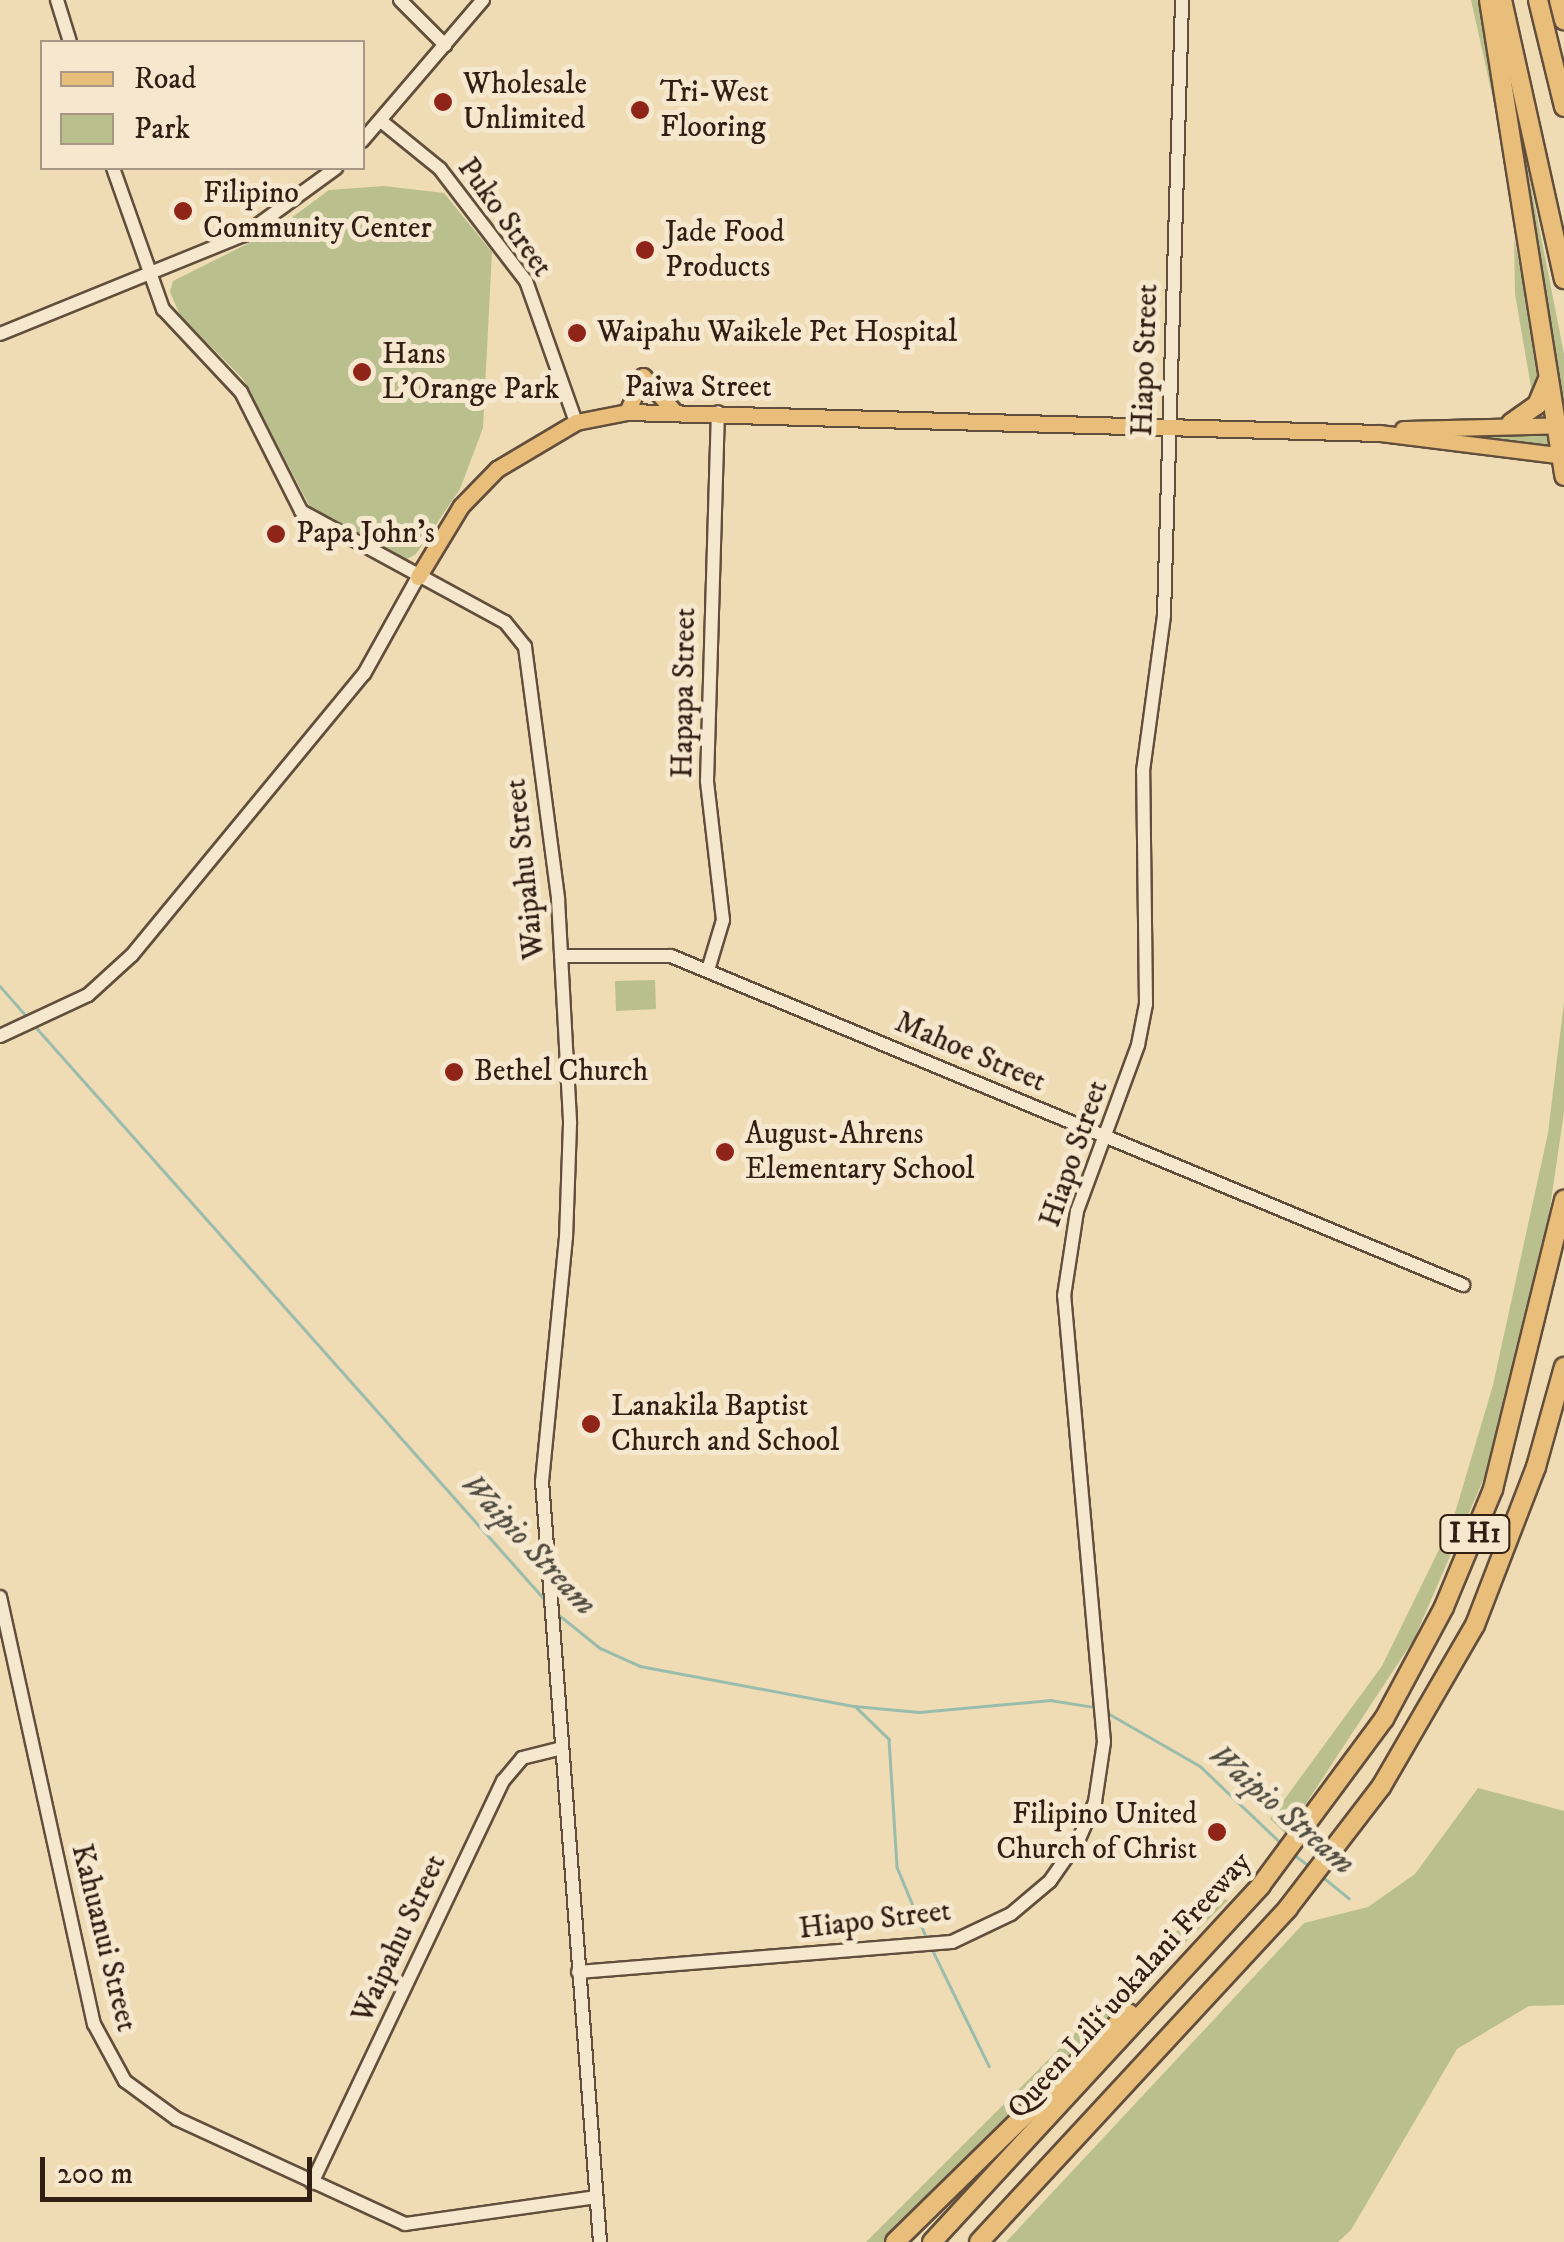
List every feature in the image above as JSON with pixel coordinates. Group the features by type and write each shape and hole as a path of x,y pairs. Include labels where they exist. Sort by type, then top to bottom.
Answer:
{"highway":[{"path":"1489,0 1548,376 1561,424 1564,476"},
{"path":"1502,0 1564,279"},
{"path":"1538,0 1564,107"},
{"path":"1558,0 1564,20"},
{"path":"1511,423 1537,405 1548,376"},
{"name":"Queen Liliʻuokalani Freeway","path":"932,2242 1261,1885 1304,1833 1403,1687 1469,1550 1512,1428 1564,1200"},
{"name":"Queen Liliʻuokalani Freeway","path":"979,2242 1288,1908 1382,1788 1475,1625 1536,1467 1564,1367"},
{"path":"895,2242 977,2156 1225,1924"},
{"path":"994,2242 1238,1963"}],"main road":[{"path":"627,412 643,376 673,410"},
{"name":"Paiwa Street","path":"418,576 478,486 530,446 576,422 627,412 1170,419 1380,433 1563,452"},
{"name":"Paiwa Street","path":"1380,433 1511,423 1561,424"}],"street":[{"path":"56,0 69,40"},
{"path":"400,0 446,45"},
{"path":"365,138 484,0"},
{"name":"Hiapo Street","path":"578,1972 937,1944 1011,1914 1060,1869 1094,1802 1103,1724 1064,1296 1077,1211 1138,1045 1146,1004 1143,771 1163,636 1182,0"},
{"name":"Puko Street","path":"381,121 440,170 526,281 576,422"},
{"name":"Waipahu Street","path":"114,170 150,276 171,322 240,392 301,511 505,622 523,641 560,956 570,1186 541,1452 600,2242"},
{"path":"0,334 150,276 268,222 333,170"},
{"name":"Hapapa Street","path":"708,970 723,920 707,782 718,412"},
{"name":"Paiwa Street","path":"0,1036 43,1020 88,995 132,956 364,674 418,576"},
{"name":"Mahoe Street","path":"560,956 642,951 708,970 1463,1285"},
{"name":"Kahuanui Street","path":"0,1597 101,2044 126,2081 157,2108 405,2224 596,2196"},
{"name":"Waipahu Street","path":"312,2183 503,1781 522,1758 562,1748"}],"green space":[{"path":"1471,0 1479,0 1514,193"},
{"path":"1518,119 1564,354 1564,415 1559,415"},
{"name":"Hans L'Orange Park","path":"384,186 444,193 492,252 483,428 460,489 416,554 405,560 310,507 243,379 180,315 170,292 173,281 275,230 329,190"},
{"path":"1514,238 1542,379 1527,402 1531,387 1515,294"},
{"path":"1547,431 1548,444 1539,447 1456,432"},
{"path":"655,980 656,1009 616,1011 615,981"},
{"path":"1564,1002 1564,1112 1547,1228 1488,1469 1414,1639 1286,1834 1270,1819 1382,1666 1452,1523 1493,1385 1548,1133"},
{"path":"1478,1788 1564,1811 1564,2005 1529,2006 1457,2049 1351,2230 1338,2242 1006,2242 1304,1923 1368,1907 1415,1874"},
{"path":"1210,1898 1228,1900 885,2242 866,2242"}],"waterway":[{"name":"Waipio Stream","path":"0,986 29,1019"},
{"name":"Waipio Stream","path":"34,1025 547,1602"},
{"name":"Waipio Stream","path":"559,1615 600,1648 640,1666 854,1706 919,1712 1050,1700 1094,1707"},
{"path":"857,1708 889,1739 897,1867 927,1939"},
{"name":"Waipio Stream","path":"1106,1712 1200,1766 1282,1844"},
{"name":"Waipio Stream","path":"1292,1853 1309,1866"},
{"name":"Waipio Stream","path":"1324,1878 1349,1898"},
{"path":"933,1951 989,2066"}],"place":[{"name":"Wholesale Unlimited","path":"443,102"},
{"name":"Tri-West Flooring","path":"640,110"},
{"name":"Filipino Community Center","path":"183,211"},
{"name":"Jade Food Products","path":"645,250"},
{"name":"Waipahu Waikele Pet Hospital","path":"577,333"},
{"name":"Hans L'Orange Park","path":"362,372"},
{"name":"Papa John's","path":"276,534"},
{"name":"Bethel Church","path":"454,1072"},
{"name":"August-Ahrens Elementary School","path":"725,1152"},
{"name":"Lanakila Baptist Church and School","path":"591,1424"},
{"name":"Filipino United Church of Christ","path":"1217,1832"}]}
